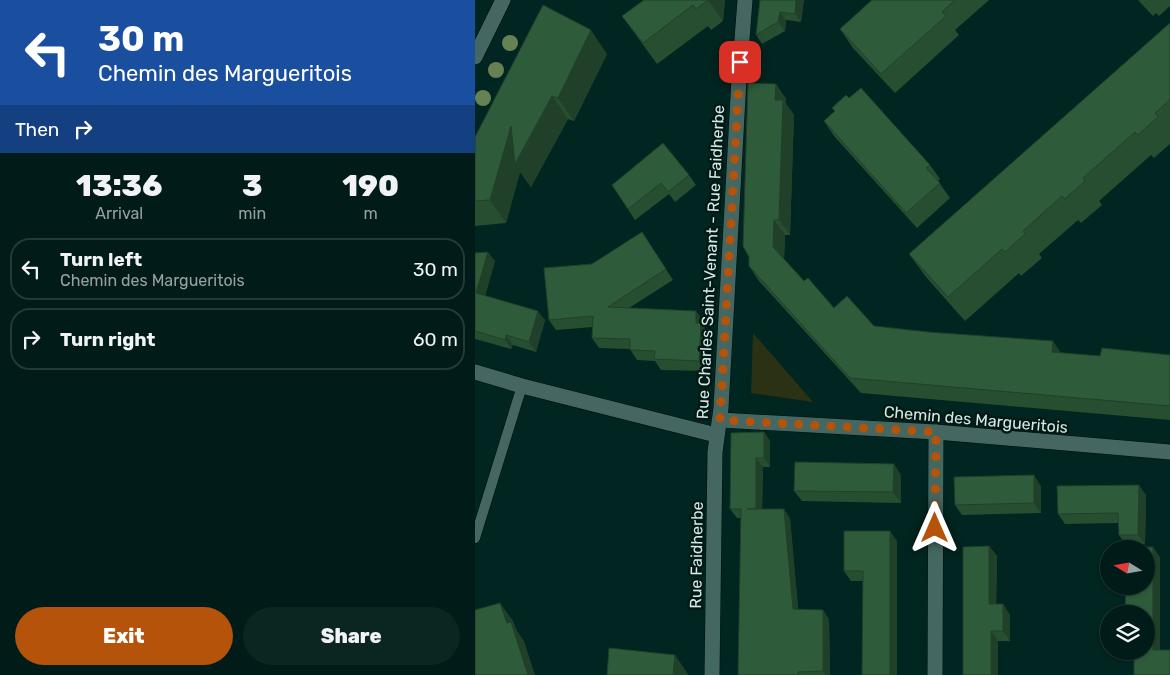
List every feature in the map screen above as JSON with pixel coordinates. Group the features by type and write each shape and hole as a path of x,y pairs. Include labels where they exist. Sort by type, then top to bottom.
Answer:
{"street":[{"path":"475,57 503,0"},
{"name":"Rue Charles Saint-Venant - Rue Faidherbe","path":"716,436 720,420 745,0"},
{"path":"475,372 716,436"},
{"name":"Chemin des Margueritois","path":"720,420 936,432 1170,452"},
{"path":"935,675 936,432"},
{"name":"Rue Faidherbe","path":"712,675 716,436"}],"lane":[{"path":"475,538 522,386"}],"green space":[{"path":"753,333 813,402 751,393"}],"building":[{"path":"644,0 708,0 696,9 693,5 643,43 622,16"},
{"path":"760,0 796,0 795,14 780,12 778,22 756,35"},
{"path":"872,0 955,0 942,12 946,16 881,74 840,29"},
{"path":"543,5 591,30 558,98 552,96 515,164 511,126 490,200 475,201 475,137"},
{"path":"1170,23 1170,100 1155,113 1158,117 1138,135 1135,132 1083,178 1085,181 1065,199 1062,196 1023,231 1025,234 1005,252 1002,249 948,297 909,254"},
{"path":"748,83 776,84 775,100 783,100 779,220 774,220 773,247 804,281 808,278 834,308 847,296 874,326 1053,341 1052,352 1100,356 1102,348 1170,355 1170,406 850,378 749,266 749,257 743,246"},
{"path":"861,88 930,165 926,168 940,183 906,213 824,121 835,111 832,108 846,95 849,98"},
{"path":"663,143 689,175 668,192 661,183 628,209 612,185"},
{"path":"642,232 666,269 608,307 696,311 696,323 701,323 699,361 654,359 655,351 630,350 630,339 592,338 593,316 549,320 544,268 592,264"},
{"path":"488,252 476,293 538,311 529,342 506,335 505,340 475,331 475,253"},
{"path":"764,432 764,458 756,458 756,508 747,509 784,509 793,609 823,610 823,671 798,672 798,675 738,675 741,509 730,509 731,433"},
{"path":"795,462 894,464 893,492 794,491"},
{"path":"1034,475 1034,503 955,505 954,477"},
{"path":"1139,485 1138,535 1119,535 1118,513 1058,514 1057,486"},
{"path":"844,531 890,531 890,675 862,675 863,571 844,571"},
{"path":"989,546 989,604 1003,604 1003,631 991,631 991,675 963,675 963,547"},
{"path":"1126,595 1153,595 1153,605 1125,605"},
{"path":"500,603 507,623 511,622 528,675 475,675 475,610"},
{"path":"609,648 675,655 673,675 607,675"},
{"path":"1155,650 1170,650 1170,675 1134,675 1134,660 1155,660"}],"route":[{"path":"740,62 720,420 936,432 935,528"}]}
